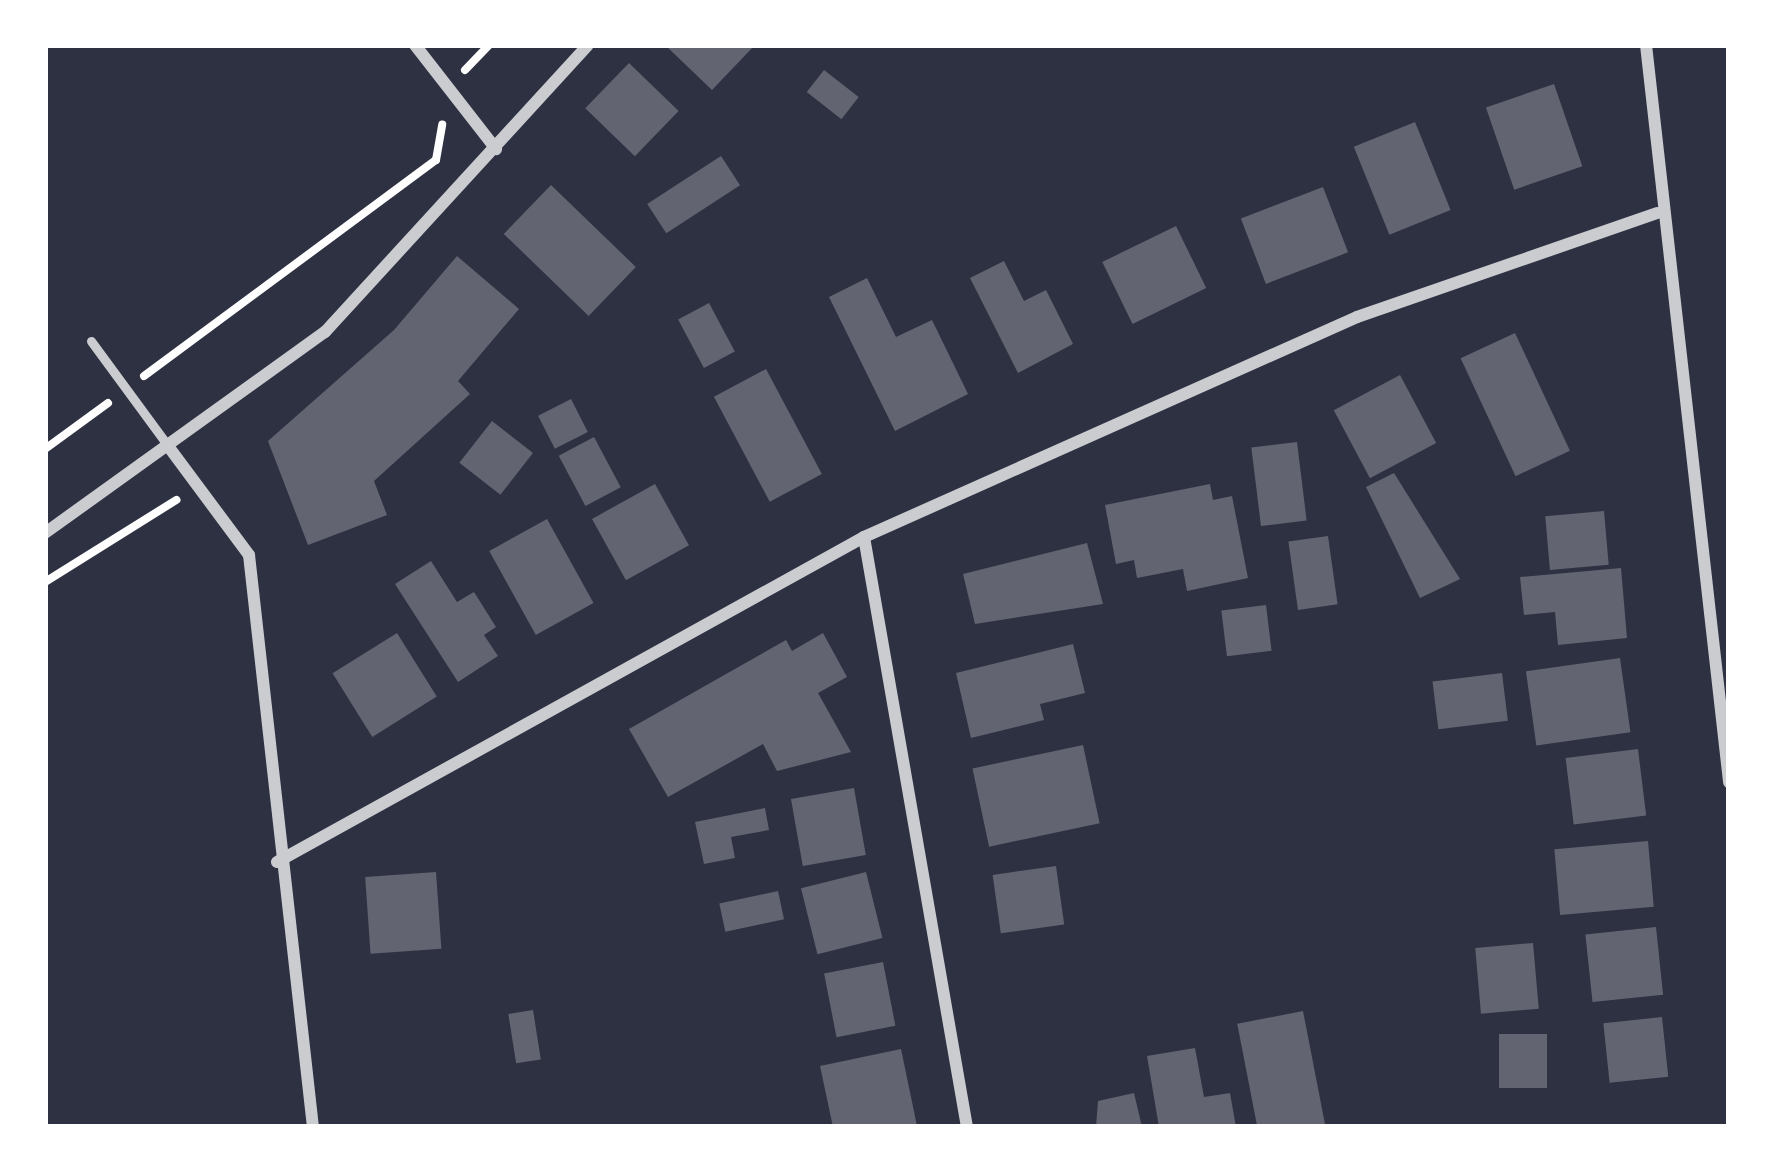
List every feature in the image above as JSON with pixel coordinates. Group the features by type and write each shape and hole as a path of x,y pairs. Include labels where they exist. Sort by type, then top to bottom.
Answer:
{"street":[{"path":"415,45 496,148"},
{"path":"45,533 171,450 392,271 588,45"},
{"path":"1646,45 1658,213 1729,782"},
{"path":"277,862 864,537 1357,316 1658,213"},
{"path":"171,450 248,555 277,862 313,1127"},
{"path":"864,537 967,1127"}],"lane":[{"path":"91,341 171,450"}],"path":[{"path":"45,449 436,160 448,87"},
{"path":"45,582 198,486"}],"building":[{"path":"665,45 755,45 712,90"},
{"path":"629,63 679,111 635,156 585,108"},
{"path":"824,70 859,97 841,119 807,92"},
{"path":"1554,84 1582,166 1514,190 1486,107"},
{"path":"1415,122 1451,210 1389,235 1354,147"},
{"path":"721,156 740,185 666,233 647,204"},
{"path":"551,185 636,267 589,316 504,234"},
{"path":"1323,187 1348,252 1266,284 1241,219"},
{"path":"1176,226 1206,288 1133,324 1102,262"},
{"path":"457,256 519,309 458,381 470,394 374,481 387,515 308,545 268,441 394,330"},
{"path":"1004,261 1024,301 1046,290 1073,344 1018,373 970,278"},
{"path":"867,278 896,337 932,320 968,394 895,431 829,297"},
{"path":"709,303 735,352 704,368 678,319"},
{"path":"1515,333 1570,451 1516,476 1461,358"},
{"path":"766,369 822,474 770,502 714,397"},
{"path":"1400,375 1436,443 1370,478 1334,410"},
{"path":"571,399 588,432 555,449 538,416"},
{"path":"492,421 533,453 500,495 459,463"},
{"path":"594,437 621,487 585,506 559,456"},
{"path":"1297,442 1307,520 1261,526 1251,448"},
{"path":"1394,473 1460,579 1420,598 1366,487"},
{"path":"655,484 689,545 626,580 592,519"},
{"path":"1210,484 1213,500 1232,496 1248,578 1187,591 1183,569 1137,578 1134,560 1116,564 1105,505"},
{"path":"1604,511 1609,565 1550,570 1545,516"},
{"path":"547,519 594,603 536,635 489,551"},
{"path":"1328,536 1338,604 1298,610 1288,542"},
{"path":"1087,543 1103,604 975,624 963,574"},
{"path":"431,561 457,602 474,592 496,627 484,635 498,656 458,682 395,584"},
{"path":"1621,568 1627,638 1558,645 1555,612 1524,615 1520,577"},
{"path":"1266,605 1272,651 1227,656 1221,610"},
{"path":"397,633 437,697 372,737 333,673"},
{"path":"823,633 847,677 818,693 851,752 777,771 763,744 668,797 629,729 786,640 792,651"},
{"path":"1073,644 1085,693 1040,704 1044,720 971,738 956,673"},
{"path":"1620,658 1630,732 1536,745 1526,671"},
{"path":"1502,673 1508,721 1438,729 1433,682"},
{"path":"1083,745 1100,823 989,847 972,768"},
{"path":"1638,749 1646,816 1574,824 1566,758"},
{"path":"854,788 866,855 803,866 791,799"},
{"path":"765,808 769,830 731,837 735,858 704,864 695,822"},
{"path":"1648,841 1654,907 1560,915 1554,849"},
{"path":"1056,866 1064,924 1001,933 993,875"},
{"path":"436,872 441,949 371,954 365,877"},
{"path":"866,872 882,938 817,954 801,888"},
{"path":"778,891 784,919 725,932 719,903"},
{"path":"1656,927 1663,995 1592,1002 1585,934"},
{"path":"1533,943 1539,1009 1481,1014 1475,948"},
{"path":"883,962 895,1026 837,1037 824,973"},
{"path":"533,1010 541,1059 516,1063 508,1014"},
{"path":"1303,1011 1326,1127 1257,1127 1237,1024"},
{"path":"1662,1017 1668,1077 1610,1083 1603,1023"},
{"path":"1499,1034 1547,1034 1547,1088 1499,1088"},
{"path":"1195,1048 1204,1097 1230,1093 1236,1127 1159,1127 1147,1056"},
{"path":"901,1049 917,1126 833,1127 820,1066"},
{"path":"1134,1093 1142,1127 1096,1127 1098,1101"}]}
